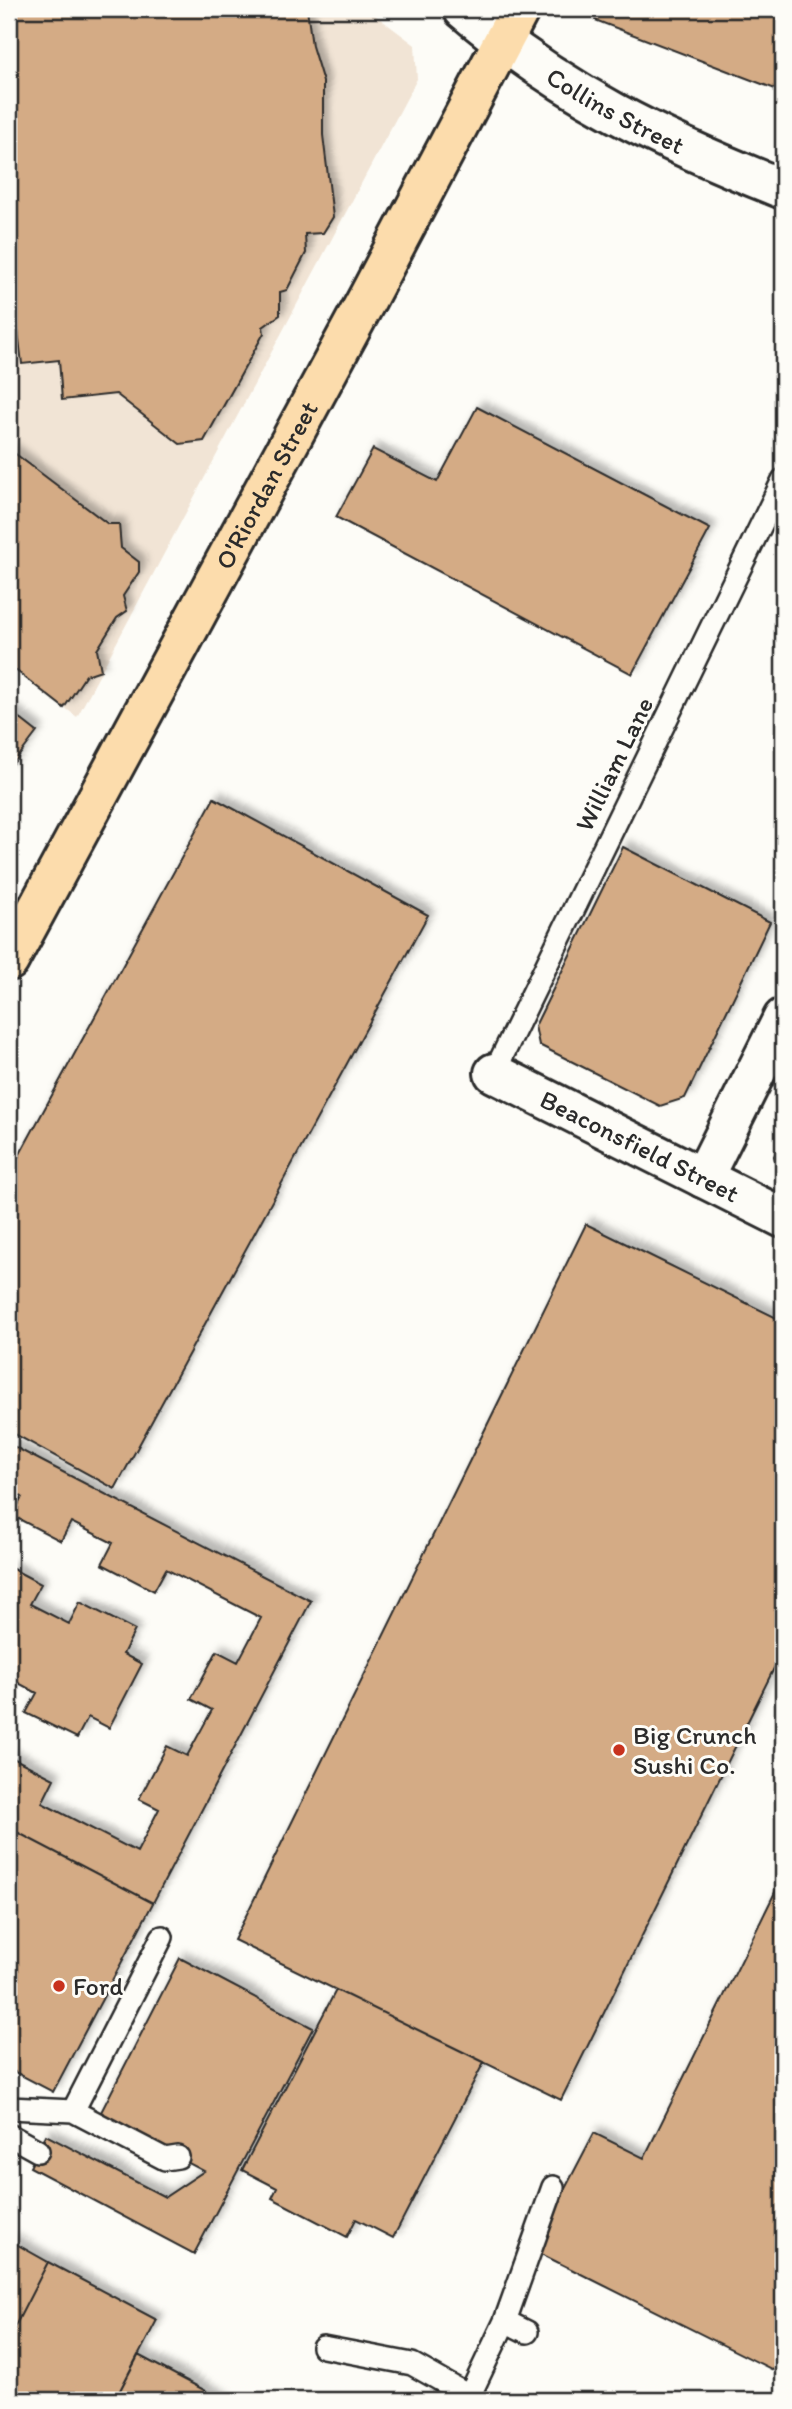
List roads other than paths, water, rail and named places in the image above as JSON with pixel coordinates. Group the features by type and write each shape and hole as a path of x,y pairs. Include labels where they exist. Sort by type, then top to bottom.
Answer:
{"main road":[{"name":"O'Riordan Street","path":"9,961 504,44 520,9"}],"street":[{"name":"Collins Street","path":"463,9 504,44 629,123 783,189"},
{"path":"703,1178 783,1018"},
{"name":"Beaconsfield Street","path":"494,1073 783,1218"}],"lane":[{"name":"William Lane","path":"494,1073 783,480"},
{"path":"73,2111 162,1937"},
{"path":"9,2108 73,2111 165,2159 178,2157"},
{"path":"9,2135 38,2151"},
{"path":"324,2347 412,2364 472,2398 505,2321 553,2186"},
{"path":"505,2321 527,2332"}],"place":[{"name":"Big Crunch Sushi Co.","path":"619,1750"},
{"name":"Ford","path":"59,1986"}]}
